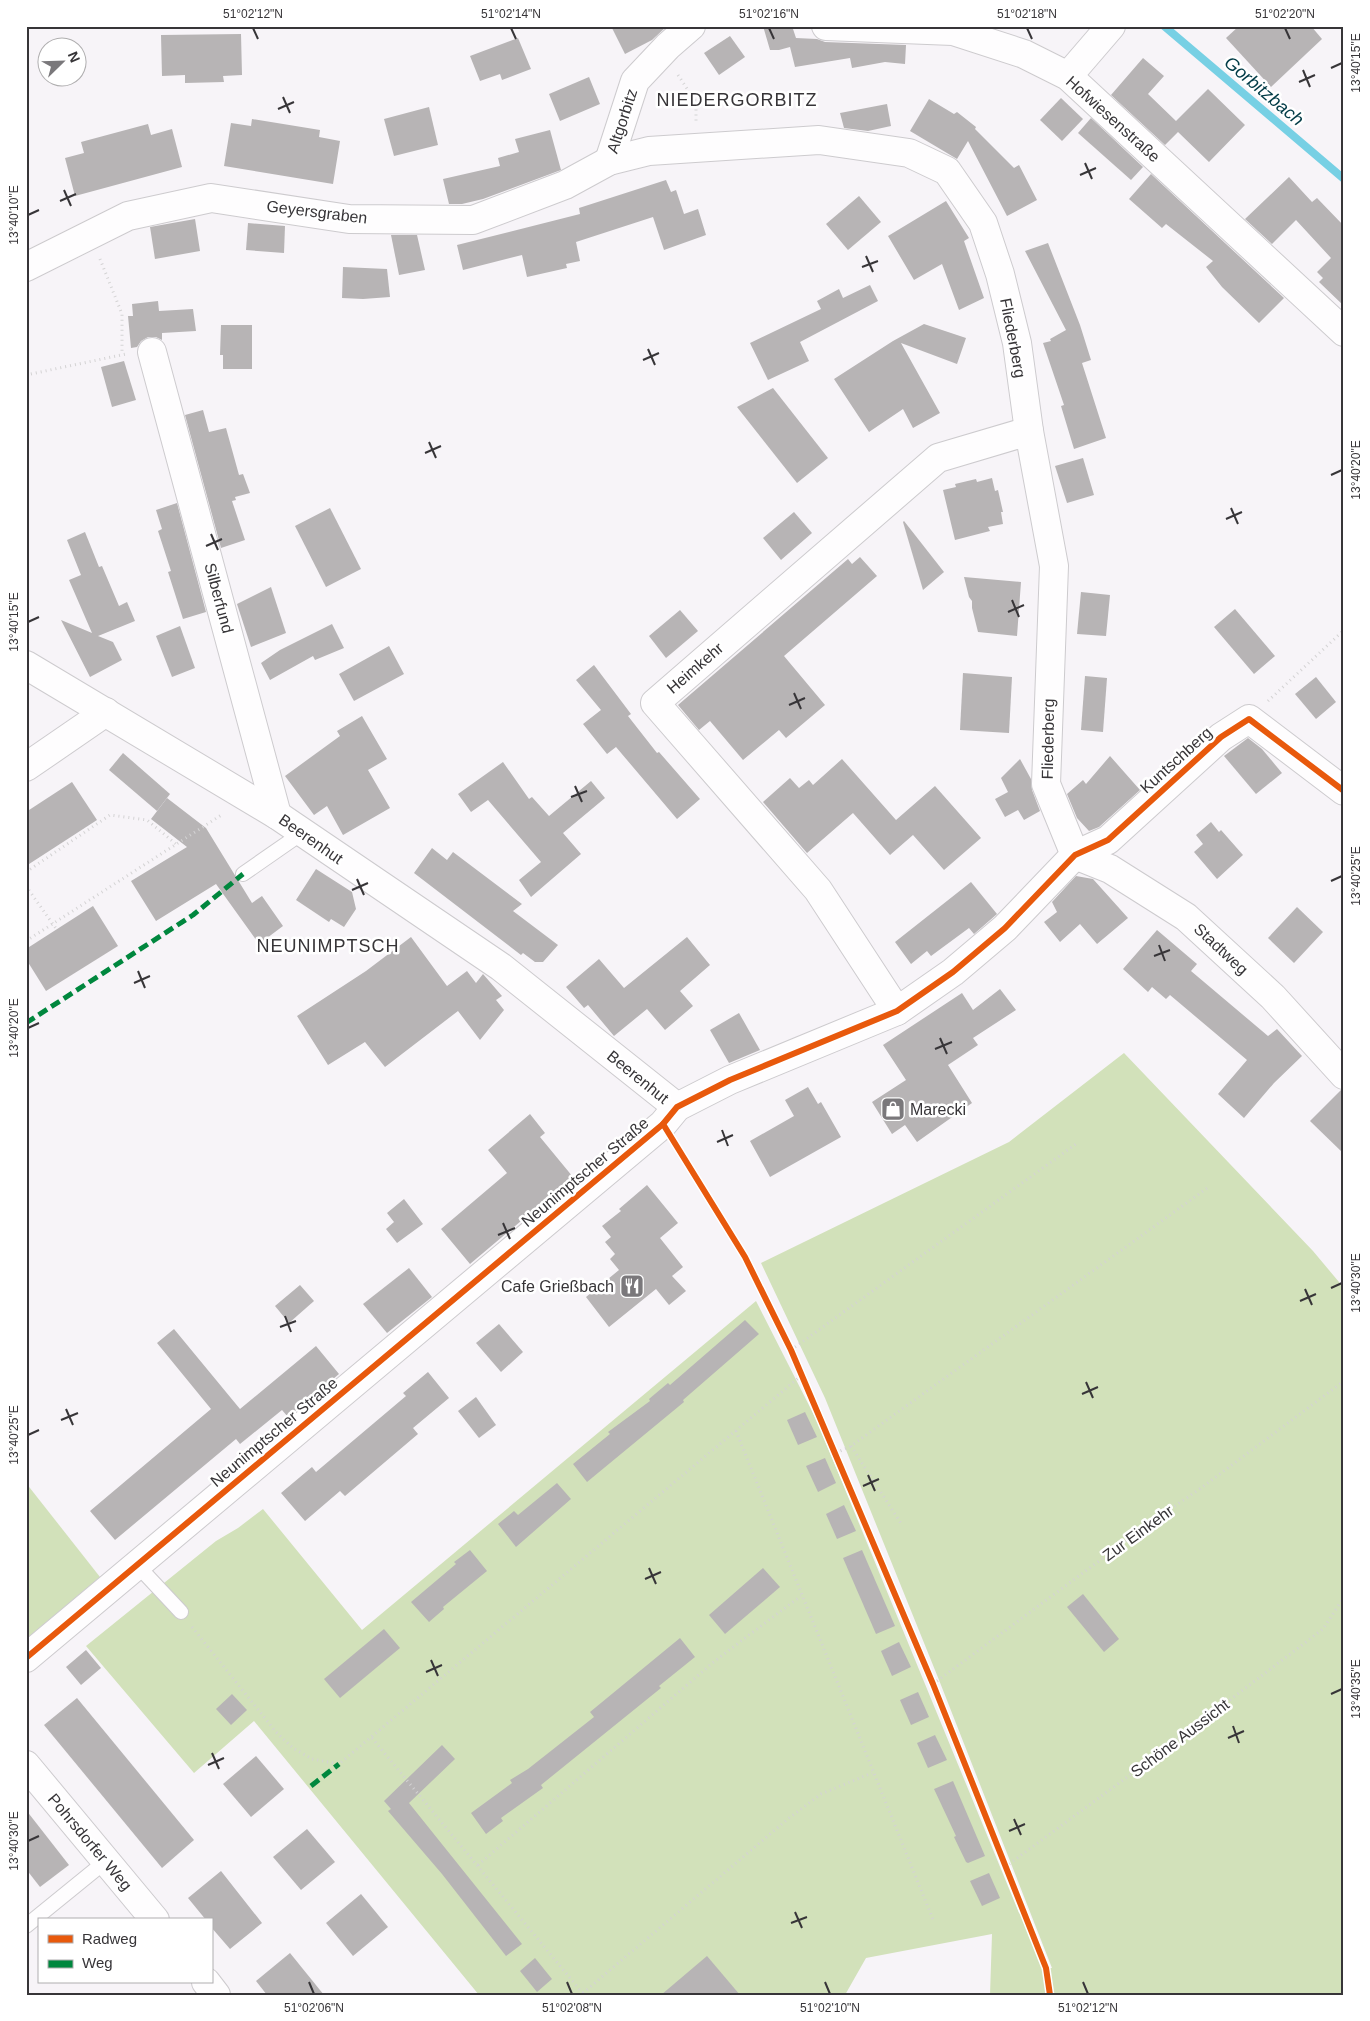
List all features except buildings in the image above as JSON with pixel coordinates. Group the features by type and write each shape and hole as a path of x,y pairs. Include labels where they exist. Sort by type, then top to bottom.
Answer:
{"street":[{"name":"Altgorbitz","path":"609,161 635,80 668,46 691,26"},
{"name":"Hofwiesenstraße","path":"826,26 953,31 1024,54 1068,76 1344,332"},
{"path":"1068,76 1111,26"},
{"name":"Fliederberg","path":"609,161 649,151 819,140 909,153 947,172 983,222 1000,274 1017,343 1029,431 1054,566 1046,784 1074,855"},
{"name":"Geyersgraben","path":"26,267 90,233 128,216 210,198 349,219 473,220 565,185 609,161"},
{"name":"Silberfund","path":"152,352 277,815"},
{"name":"Heimkehr","path":"897,1011 818,890 655,702 938,458 1029,431"},
{"name":"Beerenhut","path":"26,664 249,797 501,967 677,1107"},
{"path":"26,767 106,712"},
{"path":"1249,719 1344,791"},
{"name":"Kuntschberg","path":"1074,855 1108,840 1221,737 1249,719"},
{"name":"Neunimptscher Straße","path":"26,1658 663,1124 677,1107 730,1080 897,1011 953,972 1005,928 1074,855"},
{"name":"Stadtweg","path":"1074,855 1110,869 1186,917 1273,997 1344,1075"},
{"name":"Pohrsdorfer Weg","path":"26,1764 152,1918"},
{"path":"208,1984 216,1995"}],"lane":[{"path":"243,874 302,833"},
{"path":"137,1565 181,1612"},
{"path":"26,1926 106,1861"}],"path":[{"path":"676,71 696,102 696,148"},
{"path":"90,233 122,314 122,354"},
{"path":"26,375 122,354 152,352"},
{"path":"1249,719 1304,665 1344,630"},
{"path":"26,941 249,797"},
{"path":"26,872 110,815 147,820 176,844"},
{"path":"26,886 57,930"},
{"path":"791,1350 1076,1144"},
{"path":"836,1454 851,1446 1210,1186"},
{"path":"787,1342 794,1358"},
{"path":"798,1366 806,1383"},
{"path":"181,1612 276,1732 293,1748 312,1759 338,1764 372,1738 802,1374"},
{"path":"736,1431 872,1773 934,1922"},
{"path":"832,1445 839,1462"},
{"path":"851,1446 902,1525"},
{"path":"478,1865 716,1660 801,1596"},
{"path":"929,1676 936,1694"},
{"path":"372,1738 584,1994 802,1808 821,1794 872,1773"},
{"path":"1001,1858 1008,1875"}],"green space":[{"path":"1124,1053 1313,1251 1344,1288 1344,1995 990,1995 992,1934 866,1958 845,1995 479,1995 254,1721 194,1773 86,1646 216,1541 238,1528 263,1509 362,1630 756,1301 817,1421 1019,1913 1024,1915 1046,1968 1052,1968 939,1680 825,1398 761,1263 1009,1142"},
{"path":"26,1483 100,1577 26,1639"}],"waterway":[{"name":"Gorbitzbach","path":"1164,26 1344,179"}],"marked path":[{"path":"26,1023 193,915 243,874"},
{"path":"311,1786 339,1764"}],"cycle path":[{"path":"26,1658 663,1124 677,1107 730,1080 897,1011 953,972 1005,928 1075,855 1108,840 1221,737 1249,719 1344,791"},
{"path":"663,1124 745,1257 791,1350 933,1684 1046,1968 1050,1995"}],"place":[{"name":"Marecki","path":"893,1109"},
{"name":"Cafe Grießbach","path":"632,1286"}],"district":[{"name":"NIEDERGORBITZ","path":"737,100"},
{"name":"NEUNIMPTSCH","path":"328,946"}]}
